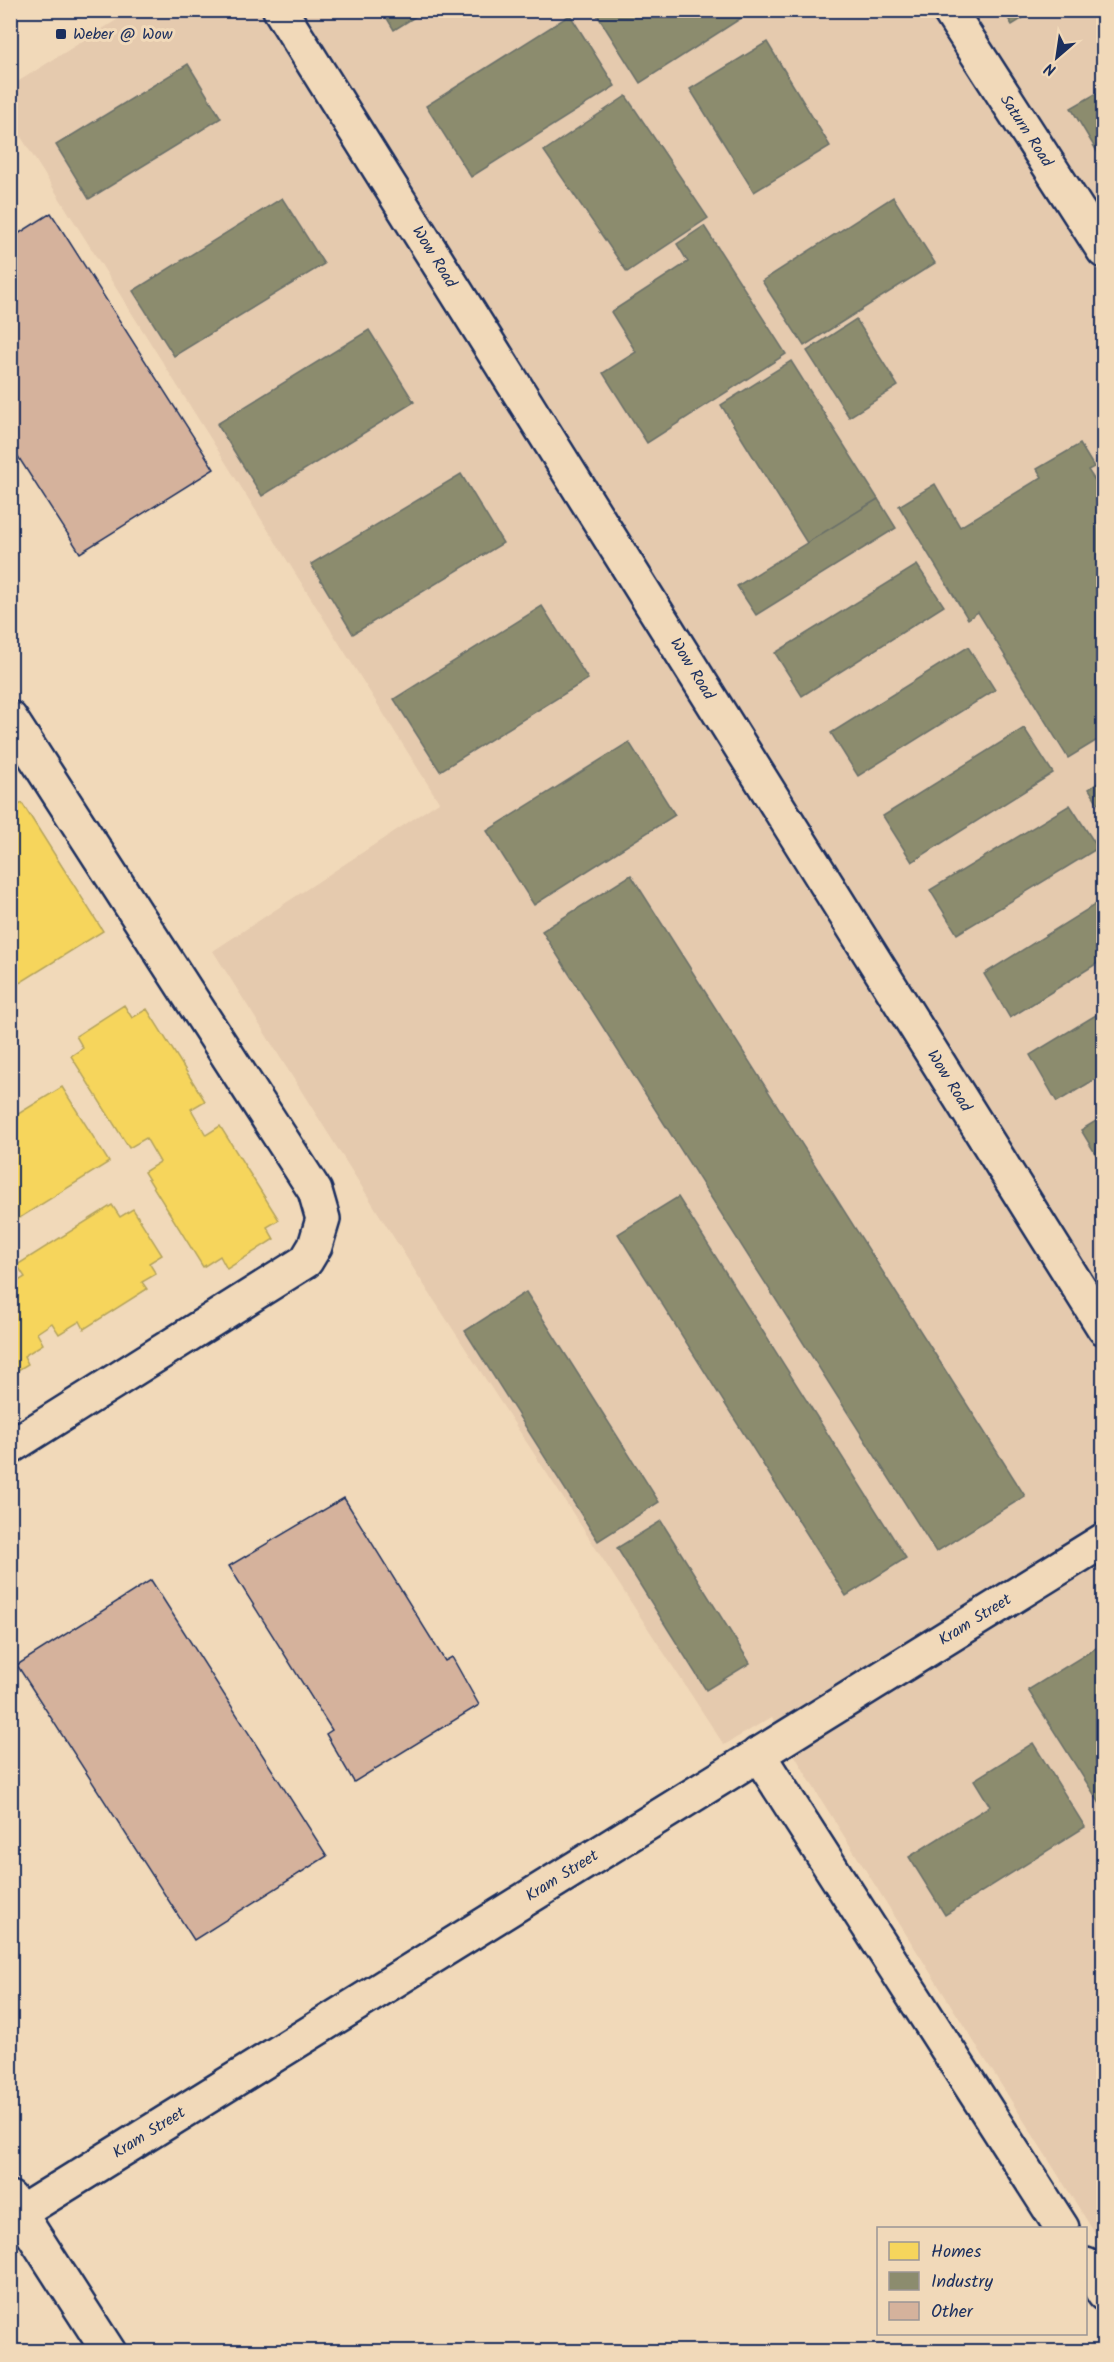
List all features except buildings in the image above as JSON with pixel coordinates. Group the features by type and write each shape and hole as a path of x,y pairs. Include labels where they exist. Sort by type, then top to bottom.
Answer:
{"street":[{"name":"Wow Road","path":"280,10 1104,1328"},
{"name":"Saturn Road","path":"948,10 1104,251"},
{"path":"10,718 315,1191 323,1219 315,1246 306,1261 10,1447"},
{"name":"Kram Street","path":"15,2205 758,1754 1104,1540"},
{"path":"758,1754 1061,2227"},
{"path":"15,2205 109,2352"},
{"path":"1087,2267 1104,2294"}],"shaded area":[{"path":"131,11 1103,11 1103,2246 820,1798 772,1717 724,1745 415,1271 213,951 439,802 11,121 11,86"}],"place":[{"name":"Weber @ Wow","path":"61,34"}]}
